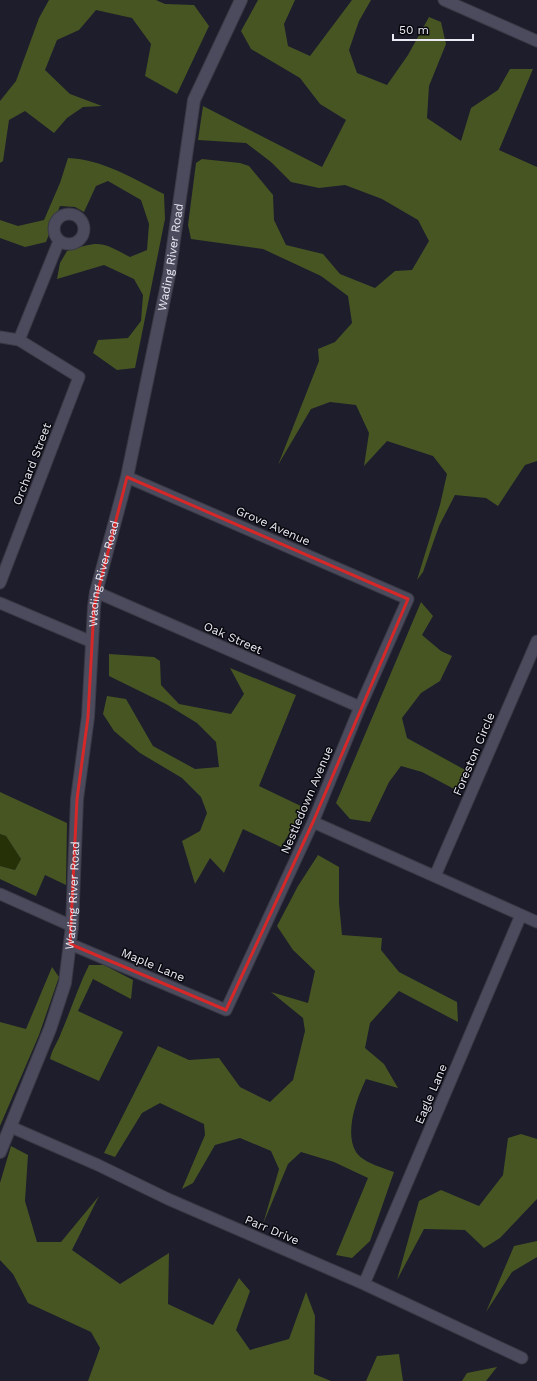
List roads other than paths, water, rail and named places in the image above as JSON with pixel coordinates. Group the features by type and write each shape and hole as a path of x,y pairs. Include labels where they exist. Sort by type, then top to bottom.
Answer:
{"main road":[{"name":"Wading River Road","path":"0,1152 50,1029 63,991 72,926 77,799 88,717 96,592 127,476 169,275 194,100 241,0"}],"street":[{"path":"444,0 537,41"},
{"path":"0,337 19,340 59,241"},
{"name":"Orchard Street","path":"0,583 79,377 19,340"},
{"name":"Grove Avenue","path":"127,476 408,599"},
{"name":"Oak Street","path":"96,592 360,707"},
{"name":"Nestledown Avenue","path":"226,1010 313,822 360,707 408,599"},
{"path":"0,602 92,642"},
{"name":"Foreston Circle","path":"435,876 537,641"},
{"path":"313,822 537,922"},
{"path":"0,894 72,926"},
{"name":"Eagle Lane","path":"364,1284 521,915"},
{"name":"Maple Lane","path":"70,944 226,1010"},
{"name":"Parr Drive","path":"11,1127 98,1165 168,1199 364,1284 522,1358"}]}
